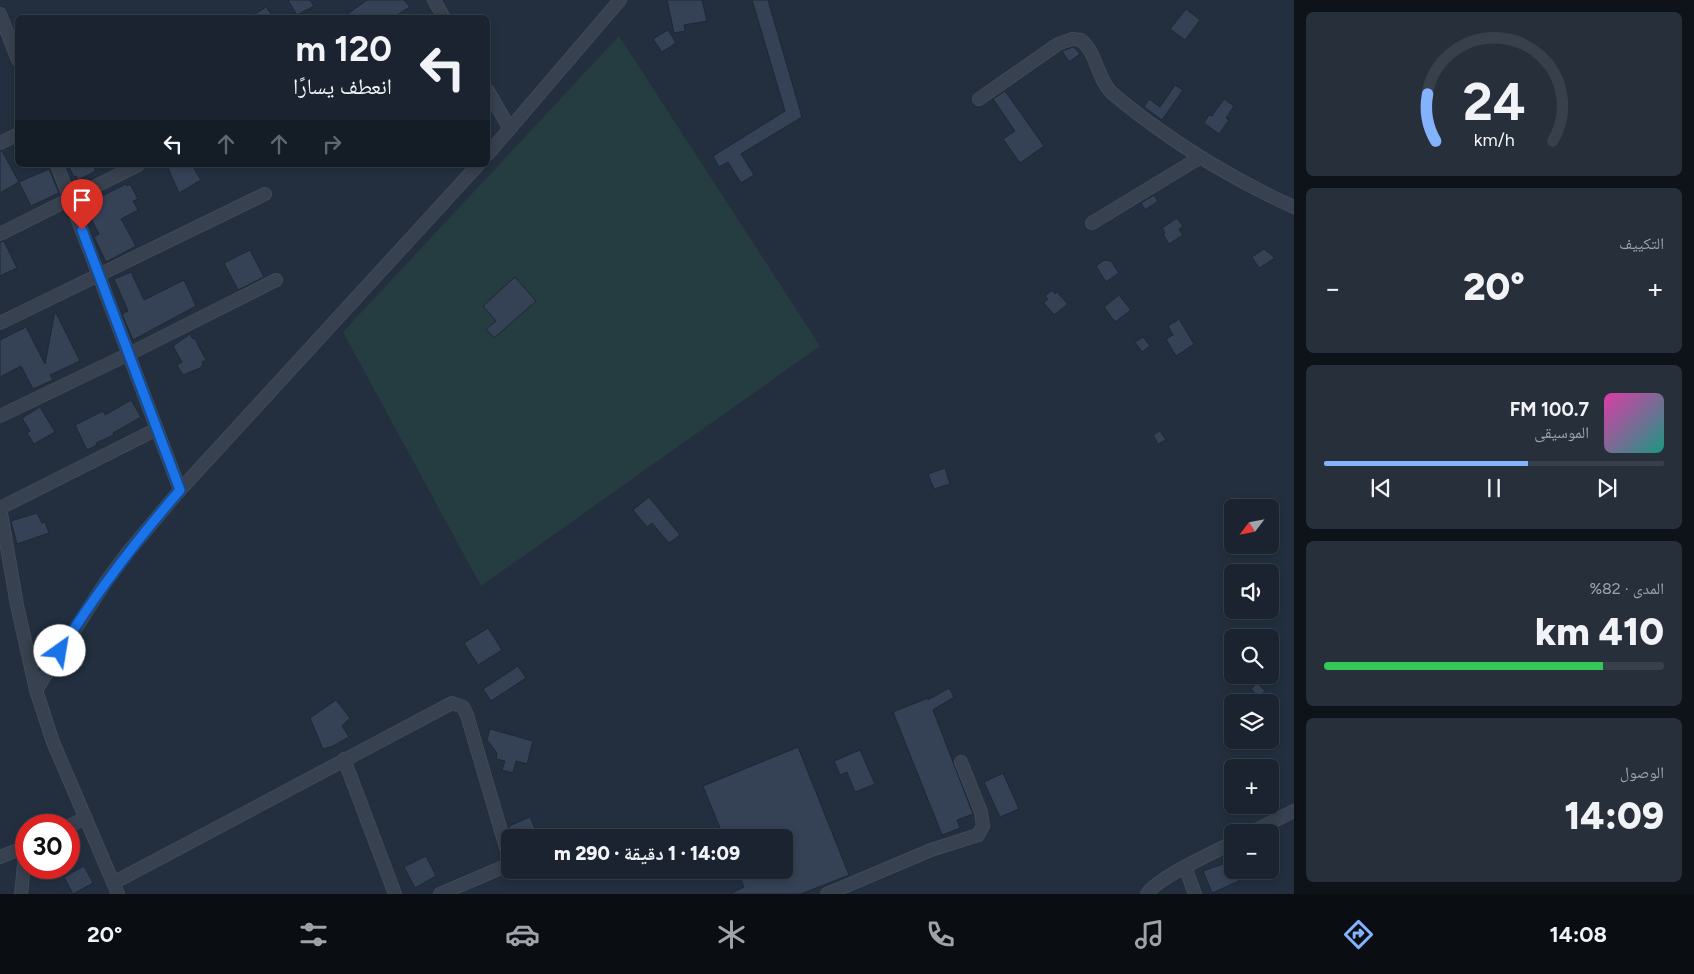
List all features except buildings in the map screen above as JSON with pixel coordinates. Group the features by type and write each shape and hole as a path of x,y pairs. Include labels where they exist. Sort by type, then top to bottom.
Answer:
{"street":[{"path":"434,0 442,15"},
{"path":"490,152 620,0"},
{"path":"0,14 15,53"},
{"path":"979,99 1058,44 1072,39 1081,40 1094,58 1105,85 1137,113 1199,158 1294,207"},
{"path":"0,52 12,46"},
{"path":"490,94 510,129"},
{"path":"0,143 15,136"},
{"path":"1092,223 1199,158"},
{"path":"58,167 180,490"},
{"path":"0,234 134,167"},
{"path":"36,690 105,583 128,552 180,490 476,167"},
{"path":"0,323 265,194"},
{"path":"0,416 276,280"},
{"path":"157,429 0,507 17,605 36,690 53,742 116,888 344,759 452,703 463,707 467,715 509,862 501,868 440,894"},
{"path":"344,759 395,894"},
{"path":"827,894 931,850 978,835 983,826 981,812 961,762"},
{"path":"1268,824 1294,811"},
{"path":"80,821 86,818"},
{"path":"1147,894 1150,888 1224,847"},
{"path":"0,856 15,850"},
{"path":"1185,867 1195,894"},
{"path":"21,894 23,879"}],"green space":[{"path":"619,36 820,346 481,586 343,332"}],"route":[{"path":"60,651 128,552 180,490 82,230"}]}
